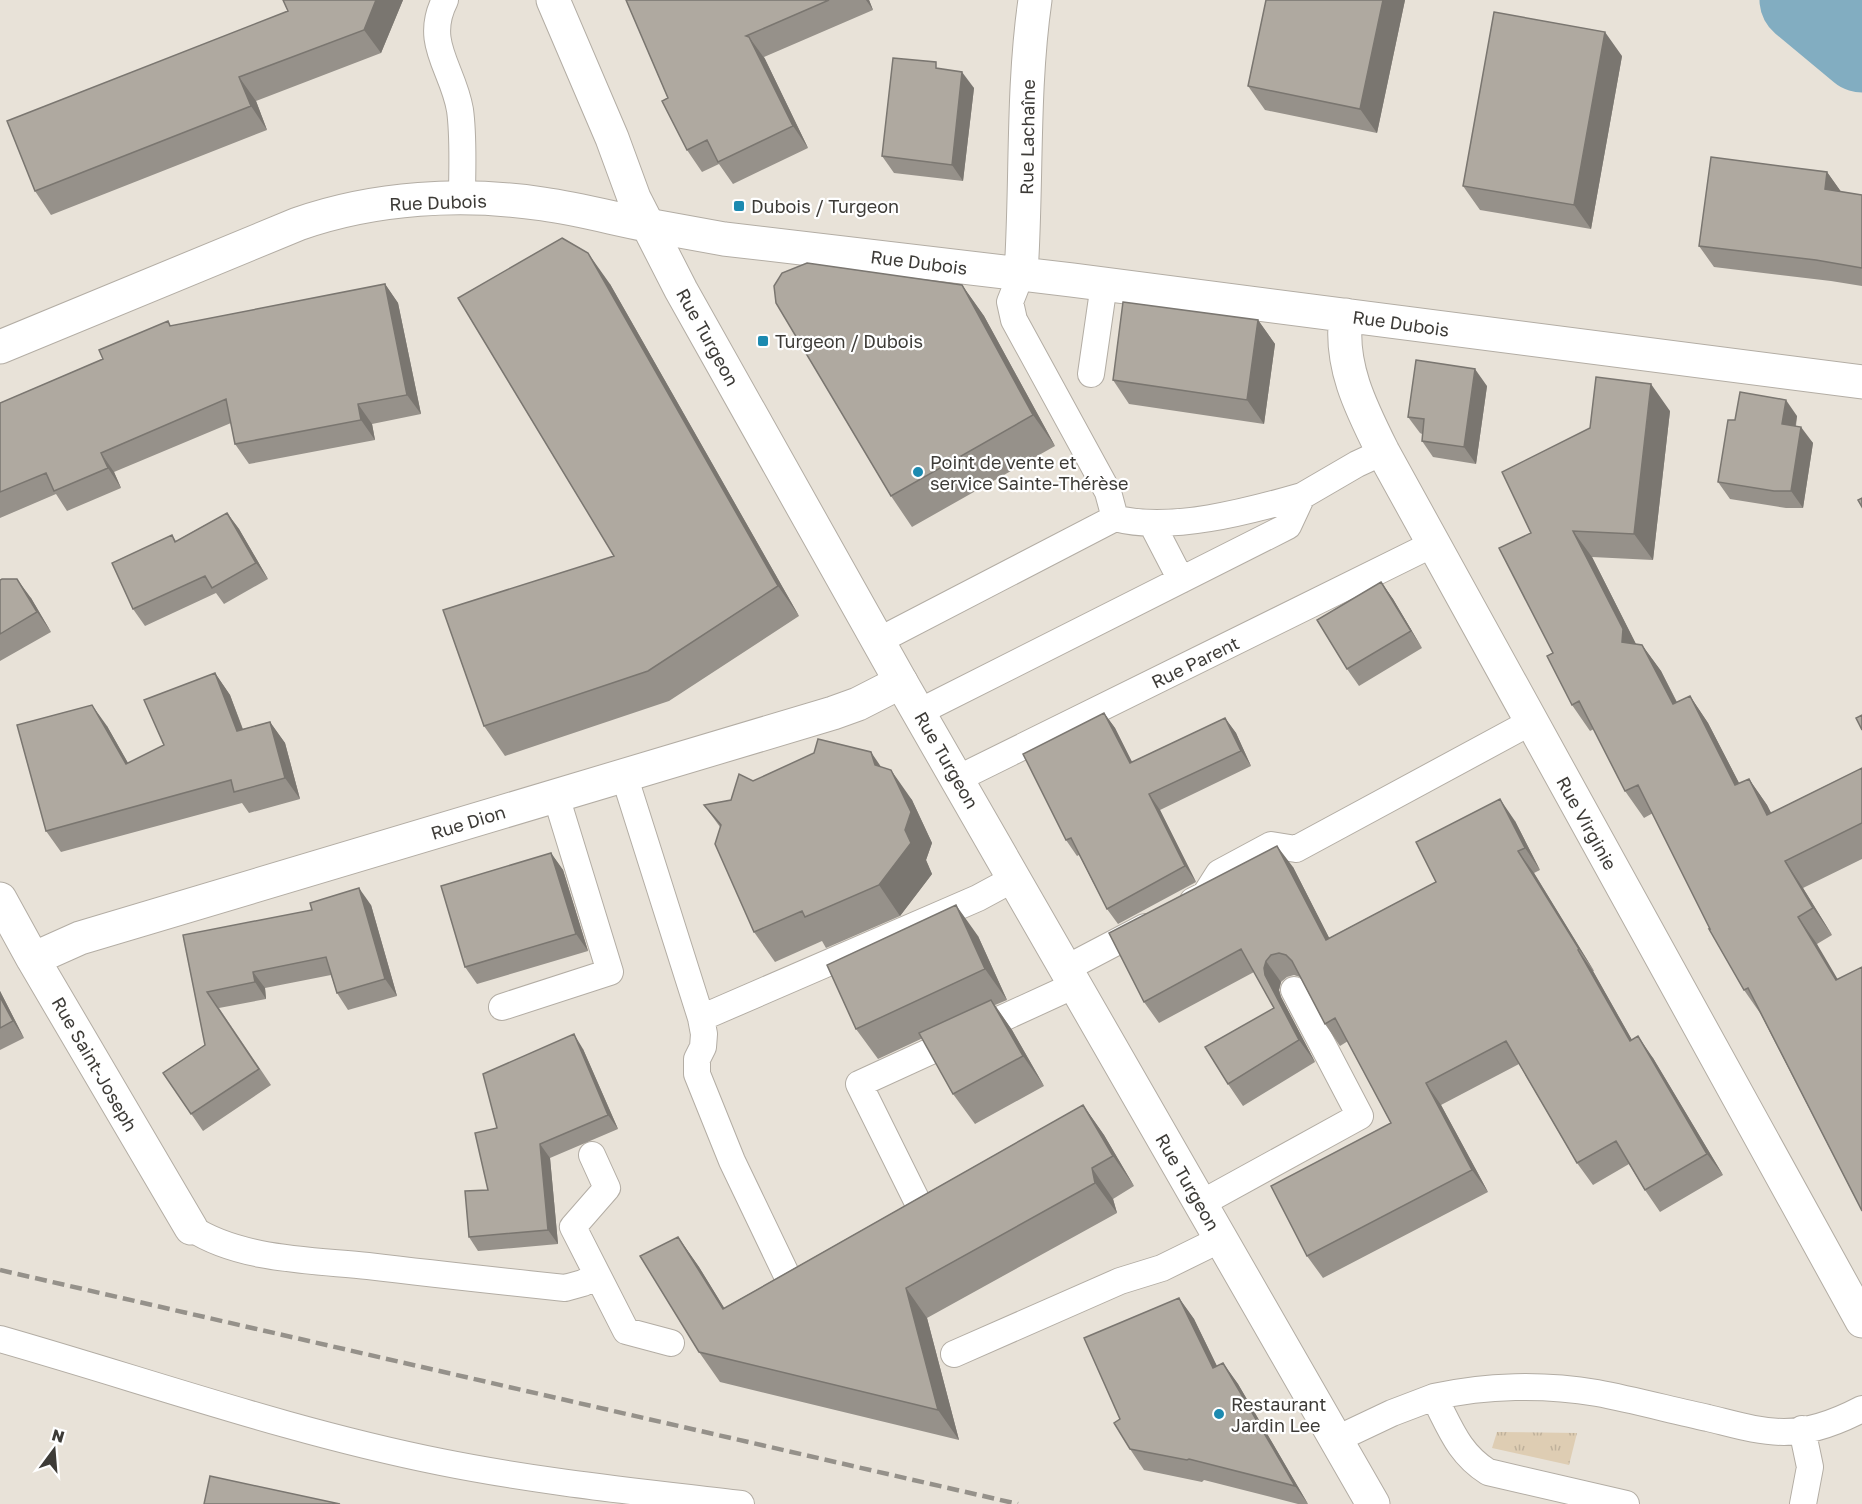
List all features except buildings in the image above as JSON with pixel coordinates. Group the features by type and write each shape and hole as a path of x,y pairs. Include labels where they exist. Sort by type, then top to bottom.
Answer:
{"street":[{"name":"Rue Turgeon","path":"553,0 647,225 681,290 901,682 1373,1504"},
{"name":"Rue Lachaîne","path":"1021,274 1028,65 1035,0"},
{"name":"Rue Dubois","path":"0,347 251,243 334,212 402,202 462,199 511,200 545,204 724,239 1104,284 1862,382"},
{"name":"Rue Virginie","path":"1346,315 1343,334 1353,390 1383,452 1862,1321"},
{"name":"Rue Dion","path":"33,959 80,938 833,713 858,704 901,682"},
{"name":"Rue Saint-Joseph","path":"0,899 191,1228"}],"lane":[{"path":"445,0 438,14 436,30 443,60 455,88 460,112 462,199"},
{"path":"1021,274 1010,302 1014,320 1108,492 1115,518"},
{"path":"1091,374 1104,284"},
{"path":"878,641 1115,518 1133,523 1152,524 1180,522 1262,508 1302,496 1357,464 1383,452"},
{"path":"919,712 1288,526 1302,496"},
{"path":"1152,524 1181,580"},
{"name":"Rue Parent","path":"957,779 1433,544"},
{"path":"919,1205 859,1084 1070,977 1170,914 1205,895 1219,873 1271,845 1296,849 1531,722"},
{"path":"624,775 701,1018 704,1034 703,1047 697,1059 697,1074 732,1161 790,1282"},
{"path":"502,1007 610,972 556,796"},
{"path":"701,1018 978,898 1015,878"},
{"path":"1200,1204 1360,1116 1294,990"},
{"path":"592,1155 607,1188 573,1227 626,1331 671,1343"},
{"path":"191,1228 204,1237 233,1248 283,1257 565,1288 584,1284 597,1276"},
{"path":"954,1354 1120,1281 1162,1268 1221,1239"},
{"path":"0,1339 227,1409 439,1462 525,1477 741,1504"},
{"path":"1337,1439 1392,1413 1434,1397 1458,1391 1494,1388 1541,1388 1594,1393 1750,1428 1786,1432 1834,1422 1862,1409"},
{"path":"1434,1397 1462,1451 1488,1472 1626,1504"},
{"path":"1802,1429 1810,1467 1803,1504"}],"green space":[{"path":"1497,1432 1577,1433 1569,1465 1492,1448"}],"waterway":[{"path":"1803,0 1862,49"}],"railway":[{"path":"0,1270 1018,1504"}],"place":[{"name":"Dubois / Turgeon","path":"739,206"},
{"name":"Turgeon / Dubois","path":"763,341"},
{"name":"Point de vente et service Sainte-Thérèse","path":"918,472"},
{"name":"Restaurant Jardin Lee","path":"1219,1414"}]}
